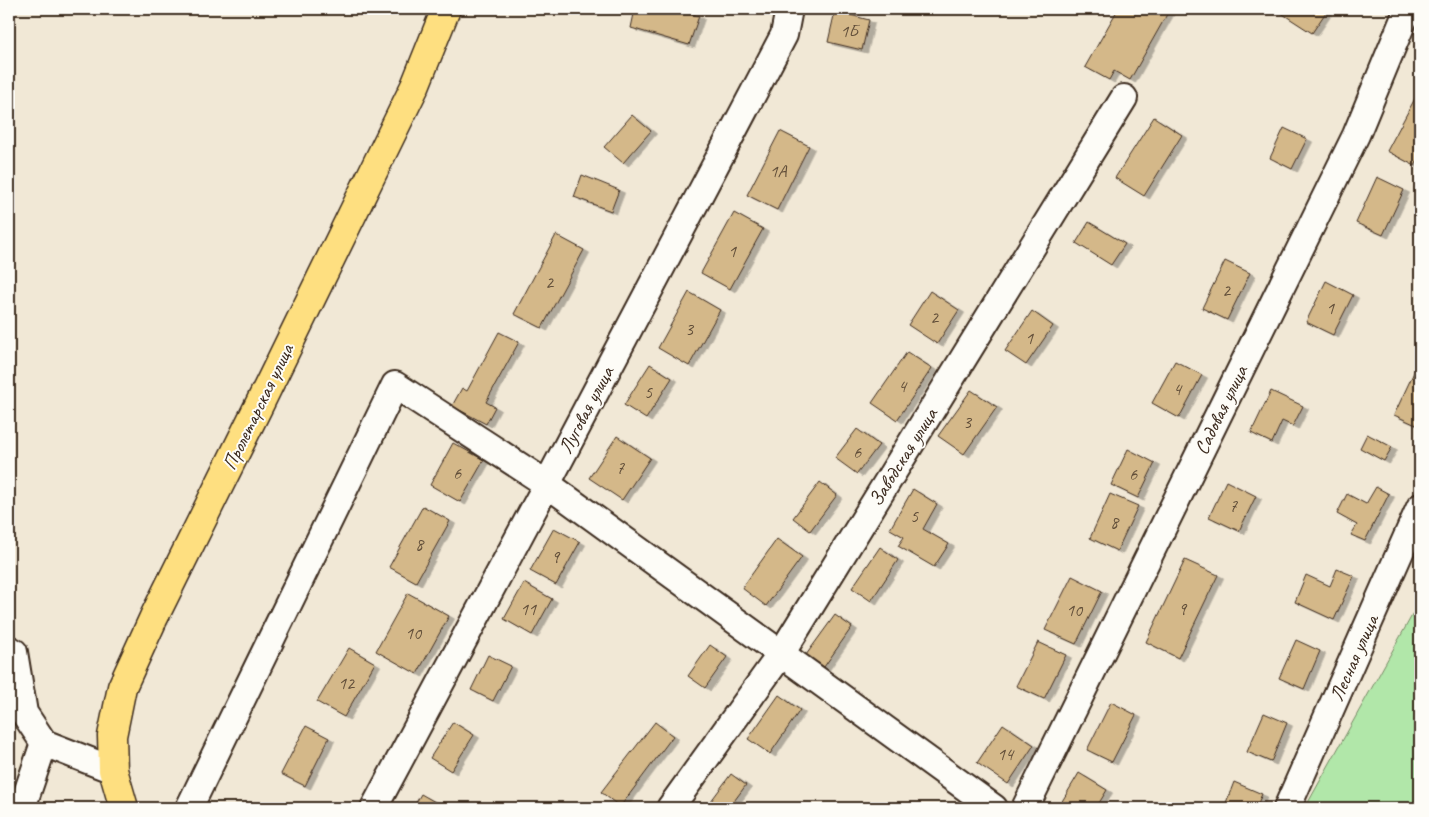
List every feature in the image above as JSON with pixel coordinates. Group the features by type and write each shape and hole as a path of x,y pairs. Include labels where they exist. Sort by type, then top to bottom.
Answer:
{"main road":[{"name":"Пролетарская улица","path":"124,808 113,770 112,736 122,687 154,617 415,86 445,10"}],"street":[{"name":"Луговая улица","path":"374,808 784,35 789,9"},
{"name":"Садовая улица","path":"1025,808 1356,135 1408,9"},
{"name":"Заводская улица","path":"670,808 781,654 1124,98"},
{"path":"188,808 395,385 547,484 994,808"},
{"name":"Лесная улица","path":"1287,808 1420,507"},
{"path":"9,649 14,652 16,715 44,743 113,770"},
{"path":"22,808 44,743"}],"green space":[{"path":"1420,601 1420,808 1305,808"}],"building":[{"path":"635,9 675,9 699,16 689,45 631,28"},
{"path":"1118,9 1170,9 1130,80 1114,71 1109,80 1085,67"},
{"path":"1275,9 1328,9 1312,33"},
{"path":"835,11 869,20 862,50 828,42"},
{"path":"1420,89 1420,156 1415,166 1387,151"},
{"path":"632,115 651,131 623,163 604,147"},
{"path":"1154,117 1182,135 1144,196 1115,178"},
{"path":"1284,128 1307,139 1292,169 1270,158"},
{"path":"780,131 809,146 777,210 747,195"},
{"path":"582,175 619,190 611,211 574,197"},
{"path":"1377,177 1404,190 1383,235 1356,223"},
{"path":"734,213 763,229 730,289 701,273"},
{"path":"1089,222 1125,244 1111,265 1076,243"},
{"path":"556,235 584,250 542,328 514,314"},
{"path":"1225,261 1250,273 1227,320 1202,308"},
{"path":"1326,281 1353,295 1333,335 1306,322"},
{"path":"930,291 959,310 937,344 908,325"},
{"path":"689,292 720,310 689,366 658,348"},
{"path":"1032,311 1053,326 1026,365 1005,351"},
{"path":"499,332 519,342 486,402 495,407 486,424 452,406 462,388 467,391"},
{"path":"907,352 932,368 897,420 872,403"},
{"path":"1175,361 1202,375 1179,418 1152,403"},
{"path":"650,364 672,378 646,419 624,405"},
{"path":"1415,370 1420,372 1420,417 1416,425 1394,415"},
{"path":"971,390 997,407 964,454 938,436"},
{"path":"1271,391 1303,406 1293,426 1282,421 1272,443 1251,433"},
{"path":"857,429 879,445 857,474 835,458"},
{"path":"1367,434 1392,447 1384,461 1360,448"},
{"path":"617,436 650,458 622,500 589,478"},
{"path":"453,443 484,460 460,502 430,485"},
{"path":"1128,449 1155,463 1138,498 1111,485"},
{"path":"1226,481 1256,496 1239,531 1209,517"},
{"path":"820,482 837,495 810,531 793,518"},
{"path":"1376,487 1389,494 1365,541 1351,535 1357,525 1337,514 1347,494 1366,504"},
{"path":"913,489 937,504 923,529 949,544 934,567 898,546 904,537 890,529"},
{"path":"1110,494 1138,506 1117,551 1090,538"},
{"path":"423,506 450,521 416,582 389,567"},
{"path":"554,528 580,542 556,585 530,571"},
{"path":"777,539 802,557 766,606 742,588"},
{"path":"880,547 898,560 871,601 852,588"},
{"path":"1185,560 1218,575 1178,658 1146,642"},
{"path":"1337,569 1354,576 1334,620 1295,602 1306,575 1330,586"},
{"path":"1072,576 1102,591 1076,644 1045,630"},
{"path":"524,583 552,599 532,635 504,619"},
{"path":"408,593 449,616 417,674 376,651"},
{"path":"835,615 852,627 824,667 806,655"},
{"path":"1296,640 1320,651 1304,689 1279,678"},
{"path":"1038,642 1066,655 1044,699 1016,686"},
{"path":"710,645 727,657 705,688 688,676"},
{"path":"349,648 375,663 344,717 317,702"},
{"path":"488,655 511,666 493,701 471,690"},
{"path":"779,695 800,710 770,754 748,739"},
{"path":"1111,702 1136,715 1112,762 1087,750"},
{"path":"1264,713 1287,723 1271,762 1247,752"},
{"path":"453,722 474,735 451,771 430,758"},
{"path":"655,722 673,736 620,807 601,792"},
{"path":"1003,724 1034,745 1008,784 977,763"},
{"path":"306,726 329,738 305,786 281,774"},
{"path":"1079,773 1107,790 1096,808 1058,808"},
{"path":"731,774 746,785 729,808 713,808 708,805"},
{"path":"1234,782 1262,794 1256,808 1224,808"},
{"path":"421,794 442,806 440,808 413,808"}]}
